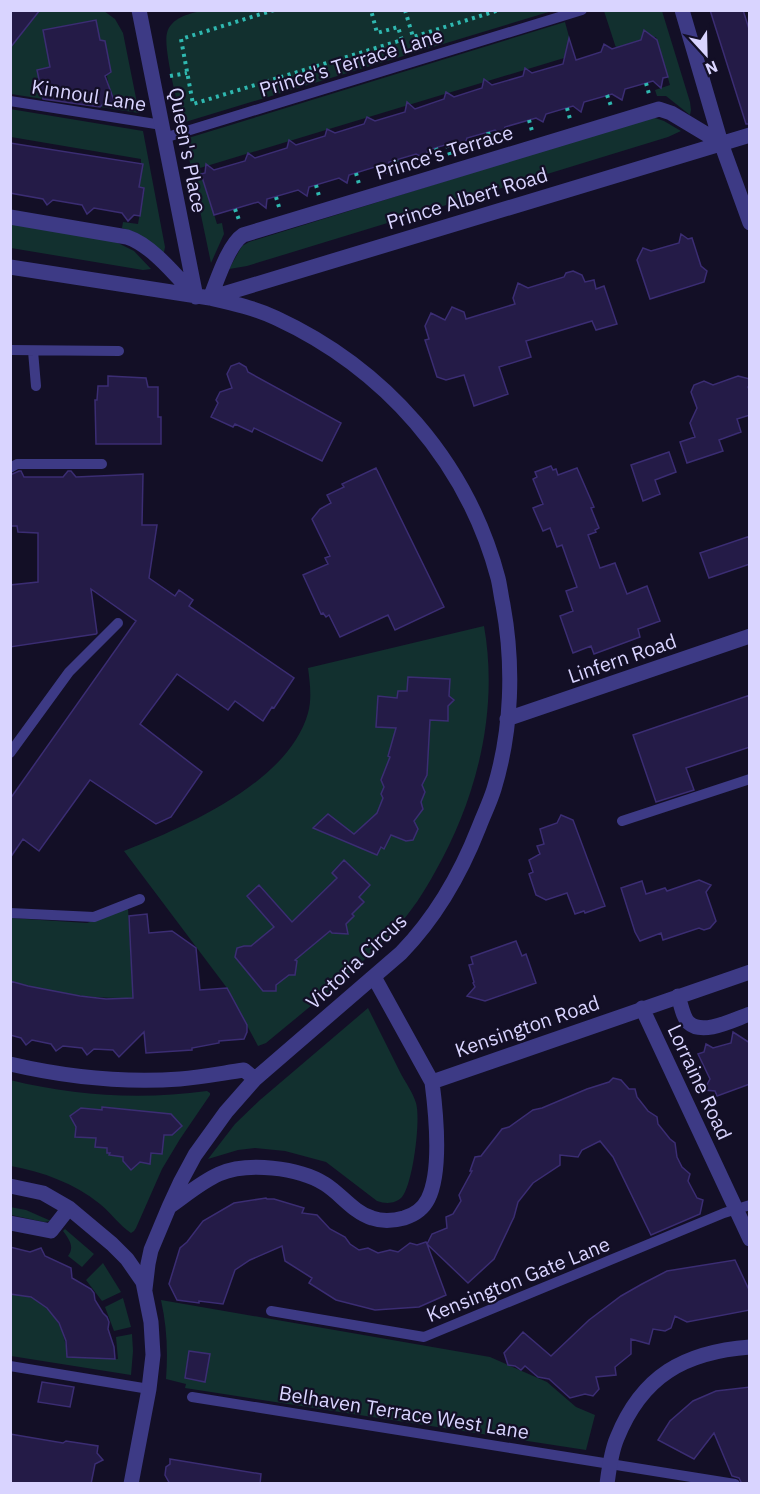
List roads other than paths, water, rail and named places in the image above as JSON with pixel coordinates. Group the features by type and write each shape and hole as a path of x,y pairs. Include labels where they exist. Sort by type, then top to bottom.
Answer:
{"street":[{"name":"Queen's Place","path":"139,10 163,131 203,298"},
{"path":"682,10 721,143 750,223"},
{"name":"Prince's Terrace","path":"203,298 238,238 243,235 659,109 672,113 721,143"},
{"name":"Prince Albert Road","path":"203,298 750,135"},
{"path":"10,217 135,239 203,298"},
{"name":"Victoria Circus","path":"10,267 203,298 249,308 274,317 310,335 352,362 397,401 417,423 444,459 462,489 487,545 498,579 509,642 509,696 505,738 494,789 460,871 418,936 374,977 255,1079 226,1112 195,1155 169,1207 151,1250 145,1289"},
{"name":"Linfern Road","path":"507,719 750,636"},
{"name":"Kensington Road","path":"432,1082 750,972"},
{"path":"169,1207 220,1173 243,1168 263,1168 304,1174 320,1181 336,1191 353,1208 369,1217 383,1221 395,1221 420,1210 428,1200 435,1176 437,1120 432,1082 374,977"},
{"path":"678,996 688,1022 701,1028 750,1014"},
{"name":"Lorraine Road","path":"642,1008 743,1207 750,1239"},
{"path":"10,1064 68,1075 106,1079 174,1079 244,1070 255,1079"},
{"path":"10,1186 43,1193 69,1208 127,1259 143,1282 151,1322 153,1355 131,1484"},
{"path":"10,1223 51,1231 69,1208"},
{"path":"607,1484 616,1440 630,1409 655,1379 697,1357 724,1349 750,1347"}],"lane":[{"name":"Prince's Terrace Lane","path":"163,131 582,10"},
{"name":"Kinnoul Lane","path":"10,101 163,131"},
{"path":"10,350 119,351"},
{"path":"33,351 36,386"},
{"path":"10,468 16,464 102,464"},
{"path":"10,753 69,672 118,623"},
{"path":"622,821 750,779"},
{"path":"10,913 94,917 140,899"},
{"name":"Kensington Gate Lane","path":"271,1311 424,1337 743,1207"},
{"path":"10,1366 149,1389"},
{"name":"Belhaven Terrace West Lane","path":"192,1397 735,1484"}]}
